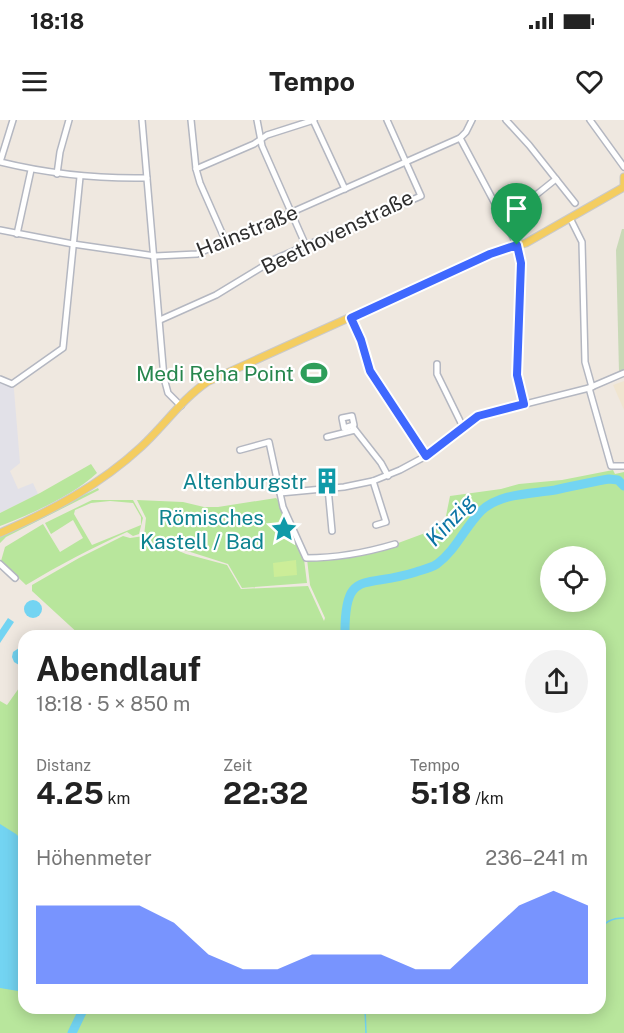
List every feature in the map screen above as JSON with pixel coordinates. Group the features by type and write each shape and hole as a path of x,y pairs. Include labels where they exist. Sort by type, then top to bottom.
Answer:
{"main road":[{"path":"0,533 60,505 107,475 143,446 200,387 214,378 490,254 526,243 624,185 624,177"}],"street":[{"path":"14,120 0,162 31,170 80,177 147,178"},
{"path":"57,174 60,152 69,120"},
{"path":"142,120 164,378 168,393 181,406"},
{"path":"191,120 196,169 200,183 226,242"},
{"path":"257,120 261,140 306,246"},
{"path":"196,169 261,140 267,135 314,120 345,189"},
{"path":"387,120 406,162"},
{"path":"472,120 460,138 517,245 521,263 517,375 524,404"},
{"path":"506,120 575,203"},
{"path":"590,120 624,167"},
{"name":"Hainstraße","path":"0,230 155,256 197,254 460,138"},
{"name":"Beethovenstraße","path":"160,320 216,295 275,259 421,196 406,162"},
{"path":"17,234 31,170"},
{"path":"0,379 12,384 63,348 80,177"},
{"path":"501,214 531,199 556,179"},
{"path":"570,218 582,242 585,362 590,387 611,466 624,466"},
{"path":"351,318 361,340 370,371 426,456"},
{"path":"437,364 437,374 464,427"},
{"path":"280,492 328,488 373,481 388,476 426,456 478,416 590,387 624,374"},
{"path":"327,437 353,428 381,462 388,476"},
{"path":"240,450 269,442 283,507 306,558 354,555 395,544"},
{"path":"373,481 386,522 376,525"},
{"path":"328,488 332,531"},
{"path":"0,564 15,578"}],"shaded area":[{"path":"0,376 13,381 14,390 20,463 10,471 18,489 33,483 38,494 0,513"},
{"path":"624,381 624,410 613,385"}],"green space":[{"path":"622,229 624,229 624,370 619,372 616,250"},
{"path":"91,464 97,473 76,489 64,497 0,526 0,513"},
{"path":"613,470 615,474 624,472 624,1033 0,1033 0,701 7,705 18,689 18,1014 606,1014 606,630 74,630 32,591 32,585 123,536 130,538 144,536 146,518 137,500 183,502 204,507 218,507 276,498 304,559 307,583 242,588 228,564 153,540 186,554 227,565 241,589 308,586 324,621 325,618 310,585 307,559 374,552 444,526 450,496 501,489 519,484 562,480"},
{"path":"98,488 99,490 6,537 0,543 0,537"},
{"path":"92,500 133,500 143,518 139,534 133,536 127,532 26,585 1,561 5,547 43,524 60,552 83,538 73,520 51,534 45,523","holes":["110,501 133,503 141,517 141,525 92,545 74,514 75,510 91,503"]},
{"path":"296,560 297,575 274,577 273,563"}],"water":[{"path":"33,600 39,603 42,609 39,615 33,618 27,615 24,609 27,603"},
{"path":"8,618 14,622 0,643 0,630"},
{"path":"18,649 18,664 14,662 13,652"},
{"path":"0,824 18,836 18,991 0,988"}],"waterway":[{"name":"Kinzig","path":"345,630 348,599 353,590 361,584 398,577 437,564 450,552 475,517 489,505 516,495 609,479 618,480 624,486"},
{"path":"606,924 624,918"},
{"name":"Kinzig","path":"72,1033 81,1014"},
{"path":"365,1014 366,1033"}],"place":[{"name":"Medi Reha Point","path":"314,373"},
{"name":"Altenburgstr","path":"327,481"},
{"name":"Römisches Kastell / Bad","path":"284,529"}],"route":[{"path":"517,245 521,263 517,375 524,404 474,418 426,456 370,371 361,340 351,318 490,254 517,245"}]}
